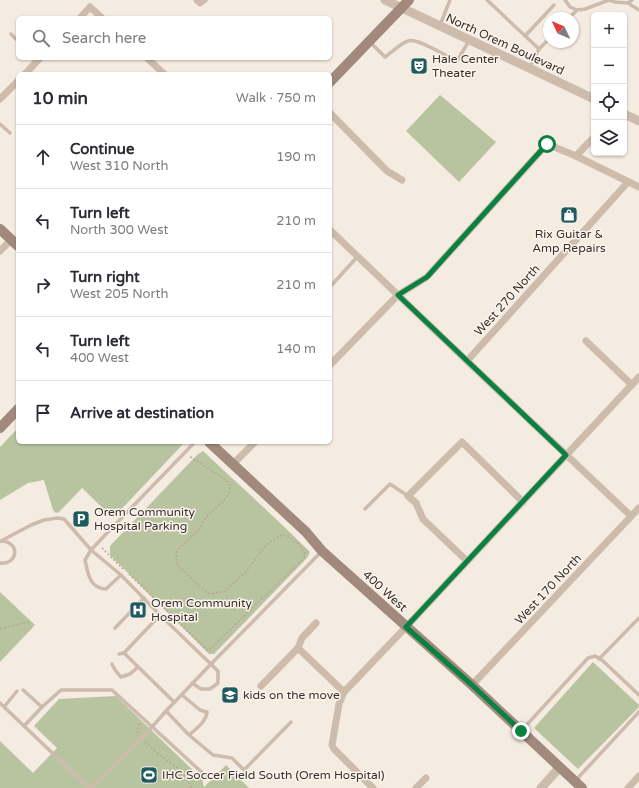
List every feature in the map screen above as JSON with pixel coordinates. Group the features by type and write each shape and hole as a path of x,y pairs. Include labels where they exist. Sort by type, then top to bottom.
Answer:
{"main road":[{"path":"332,80 409,0"},
{"path":"0,229 15,243"},
{"path":"0,428 16,411"},
{"name":"400 West","path":"211,444 306,532 322,551 472,685 579,785"}],"street":[{"path":"197,0 200,4 204,0"},
{"name":"North Orem Boulevard","path":"385,0 591,98"},
{"path":"82,16 90,7 100,16"},
{"path":"27,72 37,60"},
{"path":"149,60 160,72"},
{"path":"0,99 16,83"},
{"path":"332,115 387,171 402,180"},
{"path":"627,115 639,121"},
{"path":"576,156 591,139"},
{"path":"332,363 398,295 427,277 547,144 576,156 639,187"},
{"name":"West 270 North","path":"467,361 628,182"},
{"path":"332,235 358,256 631,516"},
{"path":"0,251 15,243"},
{"path":"586,341 632,385"},
{"path":"374,788 332,746 339,704 344,692 639,377"},
{"path":"467,561 422,519 416,503 408,496 462,442 523,502"},
{"path":"233,464 253,444"},
{"name":"West 170 North","path":"472,685 639,508"},
{"path":"261,686 298,648 302,638 316,622"},
{"path":"298,648 344,692"},
{"path":"541,788 560,767"},
{"path":"416,788 426,778"},
{"path":"628,788 638,778"}],"lane":[{"path":"439,26 450,0"},
{"path":"487,0 539,49"},
{"path":"565,0 570,7 577,10 609,0 628,3 639,10"},
{"path":"628,3 632,0"},
{"path":"525,36 554,5"},
{"path":"11,34 16,39"},
{"path":"369,41 385,57 408,41 413,40 457,62 470,40"},
{"path":"529,68 539,49 543,45"},
{"path":"0,124 10,133"},
{"path":"332,285 358,256"},
{"path":"121,575 106,589 101,588 97,586 89,577 85,560 91,550 193,444"},
{"path":"365,509 390,484 408,496"},
{"path":"1,541 31,525 44,520 57,518 64,519 91,550 121,575 218,671 218,682 210,689 201,689 192,683"},
{"path":"0,563 4,564 10,561 14,555 11,544 7,541 1,541"},
{"path":"0,703 87,786 94,786 152,727 192,683 322,551"},
{"path":"115,628 144,598"},
{"path":"119,654 124,653 160,615"},
{"path":"599,659 639,618"},
{"path":"124,653 174,702"},
{"path":"521,731 588,658 595,656 639,695"},
{"path":"112,664 121,676 130,674 138,667"},
{"path":"24,690 42,707"},
{"path":"24,726 61,690 112,690 208,778"},
{"path":"4,707 17,692"},
{"path":"182,695 200,710 208,712 206,718 189,734"},
{"path":"166,711 213,755 232,758 244,770 290,722"},
{"path":"579,785 639,712"}],"path":[{"path":"102,548 208,651 304,558 305,555 303,550 290,537 283,534 267,544 245,573 225,591 210,594 198,585 177,564 176,554 178,549 200,530 206,517 226,498 230,491 230,485 226,480 189,456"},
{"path":"0,629 31,621"},
{"path":"138,734 138,726 141,722"},
{"path":"145,742 157,753 182,771 192,788"}],"green space":[{"path":"440,95 496,142 459,182 406,131"},
{"path":"16,430 16,444 183,444 113,518 82,488 59,512 56,513 53,510 44,480 28,483 0,500 0,447"},
{"path":"203,451 310,552 307,558 214,654 209,654 110,555 110,546 197,455"},
{"path":"0,592 35,625 0,662"},
{"path":"593,662 639,705 639,707 578,769 534,728"},
{"path":"116,696 202,779 204,787 226,765 249,788 0,788 0,741 33,773 57,748 34,726 59,699"}],"place":[{"name":"Hale Center Theater","path":"419,66"},
{"name":"Rix Guitar & Amp Repairs","path":"569,215"},
{"name":"Orem Community Hospital Parking","path":"81,519"},
{"name":"Orem Community Hospital","path":"138,610"},
{"name":"kids on the move","path":"230,695"},
{"name":"IHC Soccer Field South (Orem Hospital)","path":"149,775"}],"route":[{"path":"521,731 472,685 406,627 566,455 398,295 427,277 547,144"}]}
